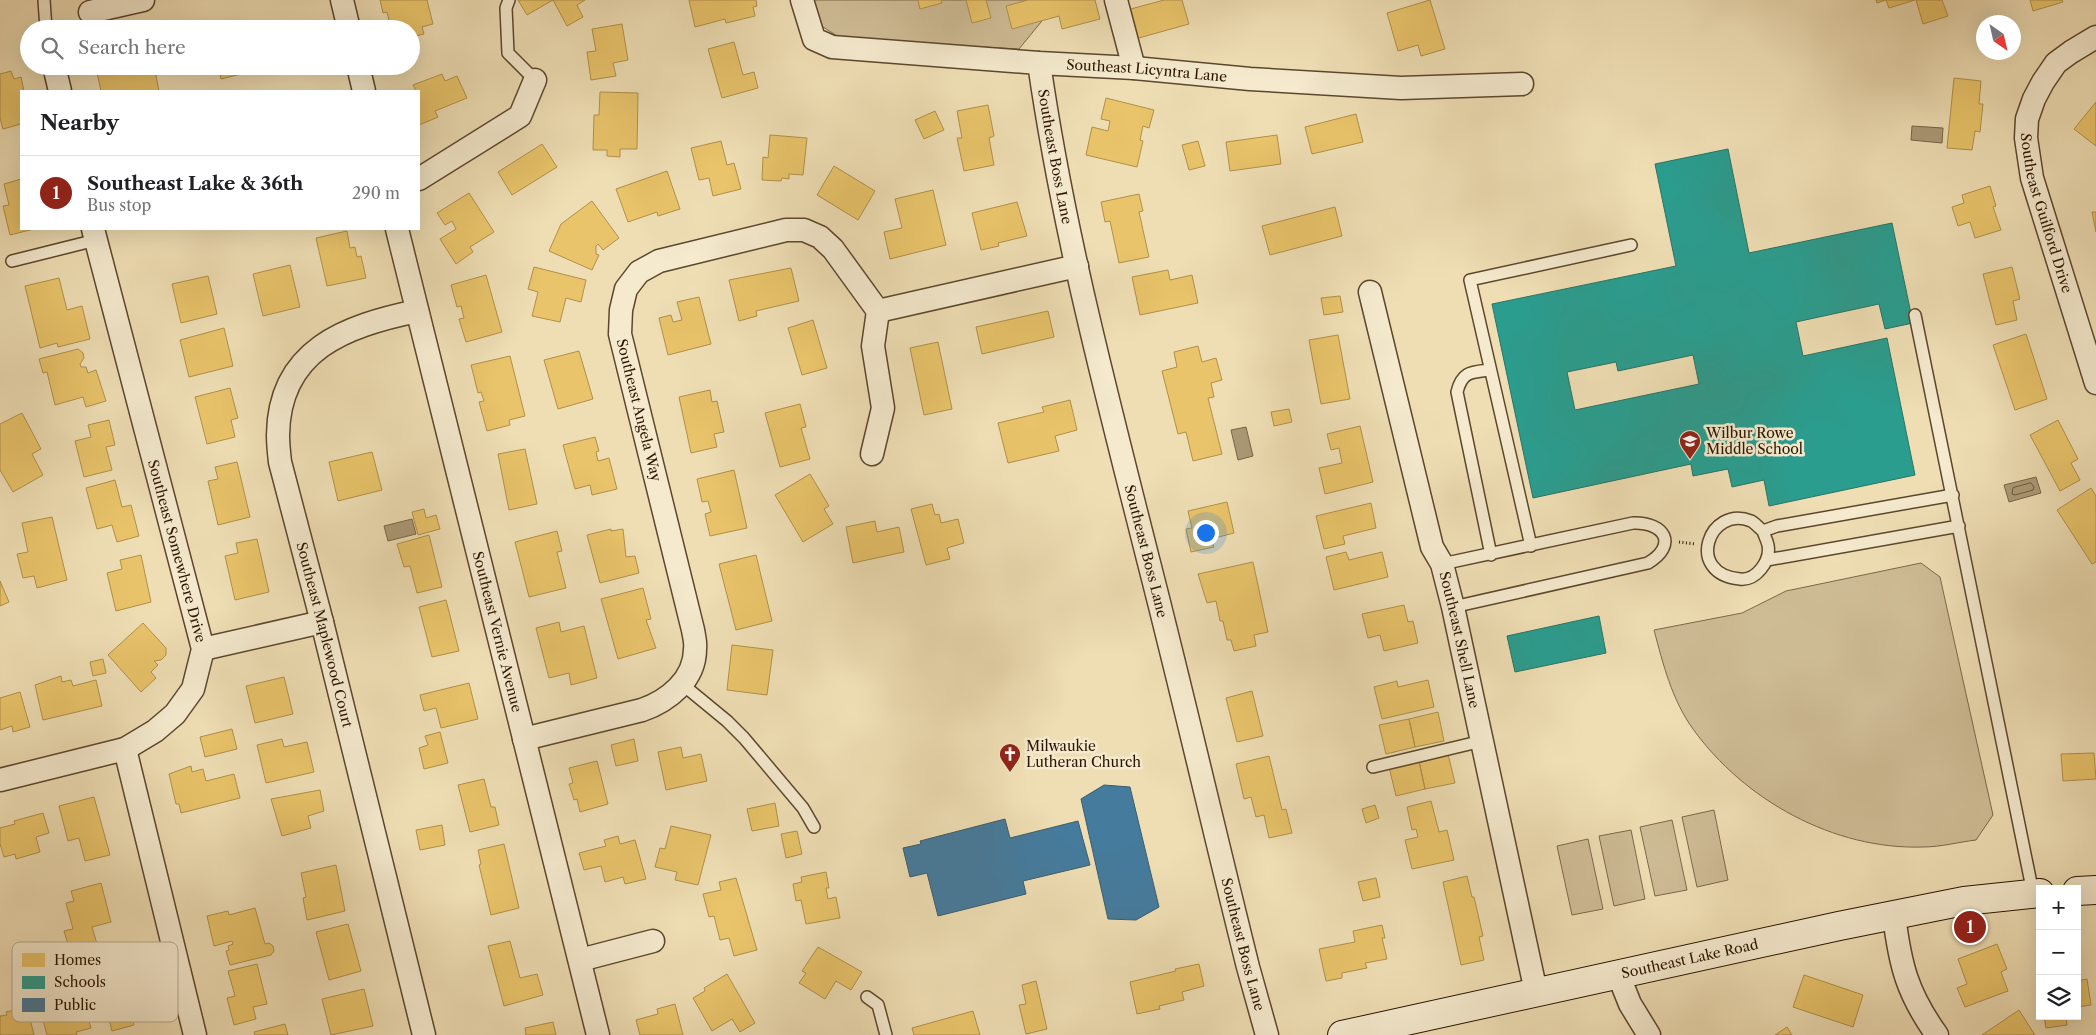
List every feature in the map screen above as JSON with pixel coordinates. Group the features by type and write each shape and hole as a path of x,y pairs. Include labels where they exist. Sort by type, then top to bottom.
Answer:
{"main road":[{"path":"2081,891 2096,890"},
{"name":"Southeast Lake Road","path":"1342,1035 1416,1027 1536,992 1894,915 1964,901 2036,893"}],"street":[{"path":"90,12 143,0"},
{"path":"342,0 347,20"},
{"name":"Southeast Licyntra Lane","path":"802,0 814,39 832,47 1039,63 1134,68 1250,79 1401,88 1522,84"},
{"path":"1116,0 1134,68"},
{"name":"Southeast Guilford Drive","path":"2096,37 2070,52 2056,64 2043,82 2034,99 2027,119 2026,138 2032,178 2096,383"},
{"name":"Southeast Boss Lane","path":"1039,63 1048,128 1077,266 1239,931 1267,1035"},
{"path":"56,75 60,90"},
{"path":"360,75 364,90"},
{"path":"420,178 520,116 535,80"},
{"name":"Southeast Vernie Avenue","path":"397,230 598,1035"},
{"name":"Southeast Angela Way","path":"524,739 656,705 682,684 691,668 696,650 693,630 620,334 621,310 626,289 639,272 659,260 786,230 804,230 820,237 833,249 878,311"},
{"name":"Southeast Somewhere Drive","path":"0,780 125,749 155,731 175,714 193,689 203,649 94,234"},
{"path":"872,454 883,408 873,346 878,311 1077,266"},
{"name":"Southeast Shell Lane","path":"1370,292 1432,547 1442,564 1453,607 1536,992"},
{"name":"Southeast Maplewood Court","path":"416,311 356,327 331,339 309,356 291,380 282,407 278,434 280,462 322,622 424,1035"},
{"path":"203,649 322,622"},
{"path":"125,749 172,942"},
{"path":"1894,915 1904,976 1923,1016 1937,1035"},
{"path":"580,960 653,941"},
{"path":"178,966 195,1035"},
{"path":"1618,974 1630,1004 1649,1035"}],"lane":[{"path":"44,0 45,20"},
{"path":"509,0 506,8 508,53 535,80"},
{"path":"12,261 94,234"},
{"path":"1530,546 1470,280 1630,245"},
{"path":"1915,315 2036,888"},
{"path":"1490,370 1470,372 1459,382 1457,392 1491,554"},
{"path":"1763,531 1777,526 1953,495"},
{"path":"1734,518 1752,521 1763,531 1768,546 1767,560 1758,572 1744,579 1726,578 1714,569 1707,556 1708,546 1709,538 1719,524 1734,518"},
{"path":"1442,564 1643,523 1653,525 1661,531 1665,540 1664,549 1659,556 1648,563 1453,607"},
{"path":"1767,560 1959,526"},
{"path":"682,684 727,721 744,738 803,808 814,827"},
{"path":"1373,767 1482,740"},
{"path":"867,997 878,1005 886,1035"}],"path":[{"path":"1665,540 1708,546"}],"shaded area":[{"path":"814,0 1059,0 1019,49 842,39 820,25"},
{"path":"1921,563 1940,577 1993,815 1976,840 1930,847 1890,846 1857,840 1825,830 1794,816 1738,778 1714,755 1693,729 1679,706 1669,681 1654,630 1742,613 1786,591"},
{"path":"1714,810 1728,880 1697,887 1682,817"},
{"path":"1672,820 1687,890 1655,896 1640,827"},
{"path":"1631,830 1645,899 1614,906 1599,836"},
{"path":"1588,839 1603,909 1572,915 1557,846"}],"water":[{"path":"1912,126 1943,128 1942,143 1911,140"},
{"path":"1246,427 1253,456 1238,460 1231,430"},
{"path":"2036,477 2041,493 2009,502 2004,485"},
{"path":"412,519 416,534 388,541 384,526"}],"building: Homes":[{"path":"380,0 427,0 433,24 422,27 424,34 420,35 420,20 389,20 387,12 383,13"},
{"path":"518,0 553,0 527,15"},
{"path":"553,0 585,0 577,5 583,17 567,26"},
{"path":"689,0 756,0 757,6 753,7 755,16 726,23 725,19 695,27"},
{"path":"918,0 941,0 942,3 920,9"},
{"path":"966,0 986,0 991,18 972,23"},
{"path":"1028,0 1095,0 1100,19 1062,29 1059,16 1012,29 1006,6"},
{"path":"1164,0 1182,0 1189,24 1135,39 1127,10"},
{"path":"1430,0 1445,49 1421,56 1418,45 1398,51 1387,13"},
{"path":"1886,0 1915,0 1889,8"},
{"path":"1916,0 1942,0 1948,16 1923,24"},
{"path":"2030,0 2062,0 2063,2 2033,11"},
{"path":"622,24 628,60 613,63 616,76 591,80 587,52 596,51 592,29"},
{"path":"734,42 743,75 754,72 758,88 722,98 708,49"},
{"path":"11,71 14,79 21,77 24,90 20,90 20,124 3,129 0,118 0,74"},
{"path":"442,74 445,81 457,76 467,98 435,111 438,117 420,125 420,90 416,90 413,85"},
{"path":"98,75 156,75 159,90 101,90"},
{"path":"220,75 237,75 221,79"},
{"path":"1954,78 1981,81 1979,104 1983,104 1980,132 1975,131 1972,150 1947,148"},
{"path":"600,92 638,93 637,149 620,149 620,157 607,156 607,150 593,150 594,115 599,115"},
{"path":"1106,98 1154,110 1149,128 1143,126 1140,140 1143,141 1137,167 1086,155 1092,127 1108,131 1110,121 1101,119"},
{"path":"2096,102 2096,146 2074,129"},
{"path":"988,105 994,136 989,138 994,165 964,171 957,138 962,138 957,111"},
{"path":"935,111 944,130 924,139 915,120"},
{"path":"1356,114 1363,142 1312,154 1305,127"},
{"path":"770,135 807,138 803,175 789,174 789,179 782,178 781,181 762,180 763,157 768,158"},
{"path":"1277,135 1281,164 1230,171 1226,142"},
{"path":"721,141 727,165 734,163 741,189 713,196 709,178 699,180 691,148"},
{"path":"1198,141 1205,166 1189,170 1182,145"},
{"path":"542,144 557,167 512,195 498,172"},
{"path":"834,166 875,191 858,220 817,195"},
{"path":"667,171 680,209 658,216 657,212 628,222 616,189"},
{"path":"20,179 20,230 30,230 10,235 3,206 9,205 4,184"},
{"path":"1990,186 1996,206 1993,207 2001,230 1975,238 1970,222 1958,226 1952,207 1964,203 1962,195"},
{"path":"933,190 946,245 890,259 884,232 902,228 895,199"},
{"path":"469,193 494,232 470,247 473,252 456,264 440,239 456,229 452,221 445,225 437,213"},
{"path":"1139,194 1143,211 1139,212 1149,257 1119,263 1110,221 1105,222 1101,202"},
{"path":"592,201 619,238 603,250 598,244 596,246 596,254 599,255 592,270 549,251 561,224"},
{"path":"1017,202 1027,236 998,243 999,246 981,250 972,213"},
{"path":"1335,207 1342,236 1270,255 1262,226"},
{"path":"2092,212 2096,212 2096,232"},
{"path":"347,231 350,248 355,247 357,257 361,256 366,278 327,286 316,238"},
{"path":"290,265 300,307 263,316 253,274"},
{"path":"534,267 586,280 581,302 566,298 560,322 532,316 538,292 528,289"},
{"path":"2012,267 2020,299 2013,301 2017,320 1996,325 1983,274"},
{"path":"791,268 799,301 756,311 757,316 739,321 729,280"},
{"path":"1168,270 1170,280 1192,275 1198,303 1140,315 1132,277"},
{"path":"486,275 502,332 466,342 459,319 464,318 461,306 457,307 451,285"},
{"path":"208,276 217,314 181,323 172,284"},
{"path":"59,278 67,310 82,306 90,339 58,347 57,343 40,348 25,286"},
{"path":"1340,296 1343,312 1324,315 1321,298"},
{"path":"699,297 711,344 668,355 659,318 671,315 673,322 682,320 677,302"},
{"path":"1048,311 1054,337 982,354 976,327"},
{"path":"813,320 827,368 802,375 788,328"},
{"path":"224,328 233,366 189,377 180,340"},
{"path":"2026,334 2047,399 2015,410 1993,345"},
{"path":"1338,335 1350,399 1321,404 1309,340"},
{"path":"938,342 952,409 924,415 910,348"},
{"path":"1198,346 1202,362 1216,358 1222,380 1211,383 1214,397 1208,398 1222,454 1193,461 1186,432 1178,434 1162,371 1177,367 1174,352"},
{"path":"78,349 83,353 84,358 80,364 81,367 86,367 88,373 96,370 106,401 86,407 83,397 55,405 47,372 43,373 39,359"},
{"path":"579,351 593,399 558,409 544,360"},
{"path":"510,356 525,416 509,420 510,425 487,431 479,402 484,401 481,392 478,393 471,365"},
{"path":"230,388 238,418 231,420 235,437 207,444 195,397"},
{"path":"710,390 712,402 717,401 724,432 714,434 717,447 691,453 679,397"},
{"path":"1070,400 1077,430 1055,436 1059,451 1008,463 998,423 1044,412 1042,407"},
{"path":"800,404 806,427 801,428 810,459 780,467 765,413"},
{"path":"1289,409 1292,422 1274,426 1271,412"},
{"path":"22,413 41,449 32,454 43,475 13,492 0,470 0,424"},
{"path":"109,420 115,445 106,447 112,470 84,477 75,441 91,437 88,425"},
{"path":"2058,420 2078,459 2071,463 2080,480 2060,491 2030,435"},
{"path":"1360,426 1373,482 1325,494 1319,468 1342,463 1339,448 1331,450 1327,434"},
{"path":"595,437 599,451 596,452 598,461 609,458 617,489 592,495 590,485 575,489 563,445"},
{"path":"525,449 537,504 509,510 498,454"},
{"path":"372,452 382,490 338,501 329,462"},
{"path":"237,462 250,517 218,525 208,481 218,479 215,467"},
{"path":"734,470 747,528 710,536 705,514 711,512 708,501 702,502 697,479"},
{"path":"810,474 829,506 824,509 833,524 803,542 775,495"},
{"path":"115,480 122,507 131,505 139,536 117,542 112,525 97,529 86,488"},
{"path":"2091,488 2096,496 2096,562 2092,564 2057,510"},
{"path":"1227,502 1234,533 1211,539 1214,547 1191,552 1186,529 1192,528 1188,511"},
{"path":"1371,503 1376,528 1343,536 1345,544 1324,549 1316,516"},
{"path":"932,504 935,515 939,514 941,523 958,519 964,543 947,548 950,559 926,565 911,509"},
{"path":"424,509 426,518 436,515 440,529 418,535 412,512"},
{"path":"52,517 67,580 37,588 34,576 23,578 17,554 28,552 22,523"},
{"path":"875,521 877,532 899,527 904,552 853,563 846,527"},
{"path":"611,529 611,531 623,529 626,557 635,556 639,573 600,583 587,535"},
{"path":"557,531 562,551 557,552 566,588 529,597 515,542"},
{"path":"429,535 442,587 417,593 410,566 404,567 397,544"},
{"path":"257,539 269,592 235,600 225,556 238,553 236,543"},
{"path":"1346,552 1349,560 1382,552 1388,577 1334,590 1326,557"},
{"path":"141,555 151,602 116,611 107,573 122,569 120,560"},
{"path":"756,555 772,621 736,630 719,564"},
{"path":"1253,562 1268,632 1254,635 1256,646 1234,651 1231,640 1227,640 1223,621 1220,621 1216,601 1207,603 1198,574"},
{"path":"0,581 9,602 0,606"},
{"path":"643,588 651,619 646,620 656,648 618,659 601,599"},
{"path":"446,600 459,651 432,657 419,607"},
{"path":"1404,605 1408,622 1413,621 1418,643 1384,651 1380,635 1368,638 1362,614"},
{"path":"559,622 561,632 584,626 597,678 571,685 569,673 549,678 536,628"},
{"path":"143,623 166,648 166,655 161,660 154,661 158,665 151,672 156,678 141,692 108,655"},
{"path":"732,645 773,650 767,695 727,690"},
{"path":"103,659 106,673 93,676 90,662"},
{"path":"61,676 62,682 71,680 73,686 96,680 102,706 43,720 35,685"},
{"path":"284,677 293,714 255,723 246,686"},
{"path":"1428,680 1434,707 1382,719 1374,687 1397,681 1398,687"},
{"path":"469,683 478,719 441,728 436,708 424,711 420,695"},
{"path":"1252,691 1263,736 1237,742 1226,698"},
{"path":"20,692 30,727 13,732 12,726 0,730 0,698"},
{"path":"1438,712 1444,741 1415,747 1409,719"},
{"path":"1409,719 1415,747 1386,754 1379,725"},
{"path":"232,729 237,749 205,757 200,737"},
{"path":"440,732 448,763 424,769 419,748 428,745 425,736"},
{"path":"282,739 284,747 307,742 314,772 266,783 257,745"},
{"path":"634,739 638,761 616,766 611,745"},
{"path":"681,747 683,758 701,754 707,781 666,790 658,752"},
{"path":"2094,753 2096,779 2063,781 2061,754"},
{"path":"1448,754 1455,783 1425,789 1419,761"},
{"path":"1269,756 1282,810 1286,809 1292,833 1269,838 1264,815 1256,817 1251,797 1244,799 1236,764"},
{"path":"597,761 608,804 580,812 577,799 574,800 569,784 573,783 569,768"},
{"path":"1419,761 1425,789 1396,796 1389,767"},
{"path":"191,766 192,772 203,769 206,781 234,774 240,798 181,813 179,804 176,804 169,774"},
{"path":"484,779 491,807 495,807 499,825 470,832 458,785"},
{"path":"320,790 324,811 308,816 311,828 282,836 271,799"},
{"path":"94,797 110,855 85,861 79,838 68,841 59,806"},
{"path":"1431,801 1439,832 1447,830 1454,860 1412,869 1405,840 1418,837 1416,829 1412,830 1407,807"},
{"path":"775,803 779,826 752,831 747,809"},
{"path":"1375,805 1379,818 1366,823 1362,809"},
{"path":"43,813 49,833 36,837 40,852 16,859 15,854 4,857 0,844 0,828 15,824 14,821"},
{"path":"442,825 445,845 420,850 416,830"},
{"path":"671,826 711,835 698,885 675,880 677,872 655,867 660,848 665,849"},
{"path":"797,831 802,854 786,858 781,834"},
{"path":"618,836 620,844 635,840 646,879 625,884 623,877 605,882 601,866 584,870 579,853 606,846 604,840"},
{"path":"504,844 519,908 491,915 479,865 481,864 478,850"},
{"path":"336,865 345,911 307,920 303,898 306,897 301,873"},
{"path":"826,872 829,888 826,888 828,899 836,897 840,918 806,924 801,900 796,901 793,884 802,882 801,877"},
{"path":"1467,876 1483,936 1479,937 1484,960 1461,965 1443,882"},
{"path":"736,878 757,950 734,956 729,938 720,940 714,916 709,917 703,894 721,890 719,882"},
{"path":"1376,878 1380,897 1363,901 1358,882"},
{"path":"101,883 111,922 92,927 96,942 67,942 64,931 73,929 66,903 74,901 71,891"},
{"path":"255,908 265,944 269,943 273,946 274,951 271,955 230,965 226,951 229,950 228,946 233,944 232,941 214,946 207,916 228,911 229,915"},
{"path":"348,924 361,971 329,980 316,932"},
{"path":"1382,925 1385,938 1382,938 1387,959 1365,963 1367,968 1342,973 1342,978 1326,981 1319,949 1355,942 1353,931"},
{"path":"510,941 520,978 537,974 543,995 504,1006 488,946"},
{"path":"1997,944 2007,969 2001,972 2008,991 1965,1007 1957,988 1967,984 1958,959"},
{"path":"818,947 862,972 851,990 836,981 825,999 799,983 806,973 802,971"},
{"path":"257,964 267,1004 253,1007 256,1019 234,1025 227,998 235,996 228,971"},
{"path":"1199,964 1204,986 1182,992 1184,1000 1159,1006 1160,1009 1137,1014 1130,982"},
{"path":"727,974 755,1023 740,1032 732,1019 712,1031 693,998 705,991 704,988"},
{"path":"1804,975 1863,995 1853,1027 1793,1007"},
{"path":"2087,979 2091,1005 2081,1006 2081,980"},
{"path":"1036,981 1047,1029 1026,1034 1019,1005 1026,1004 1022,985"},
{"path":"364,989 373,1026 331,1035 322,999"},
{"path":"675,1004 683,1035 640,1035 636,1020 658,1014 657,1009"},
{"path":"2019,1010 2035,1035 1982,1035"},
{"path":"12,1011 12,1022 31,1022 34,1035 0,1035 0,1016 7,1015 6,1012"},
{"path":"973,1011 980,1035 914,1035 912,1028"},
{"path":"2045,1020 2066,1020 2067,1025 2046,1028"},
{"path":"44,1022 89,1022 91,1028 76,1032 77,1035 47,1035"},
{"path":"110,1022 133,1022 134,1025 112,1031"},
{"path":"553,1022 556,1035 526,1035 525,1028"},
{"path":"285,1024 288,1035 255,1035 254,1032"},
{"path":"1787,1027 1792,1035 1775,1035"}],"building: Schools":[{"path":"1728,149 1749,253 1892,223 1913,323 1885,329 1879,304 1796,322 1803,356 1887,338 1915,475 1769,506 1764,480 1732,487 1728,469 1693,476 1691,464 1533,498 1492,304 1676,266 1655,164","holes":["1693,355 1699,384 1575,410 1567,372 1616,362 1618,371"]},
{"path":"1599,616 1606,653 1515,672 1507,636"}],"building: Public":[{"path":"1104,785 1130,787 1159,907 1136,920 1108,919 1081,799"},
{"path":"1005,819 1010,838 1078,821 1090,865 1023,881 1026,894 938,916 927,873 910,877 903,848 921,844 920,841"}],"place":[{"name":"Wilbur Rowe Middle School","path":"1690,460"},
{"name":"Milwaukie Lutheran Church","path":"1010,773"},
{"name":"Southeast Lake & 36th","path":"1970,927"}]}
